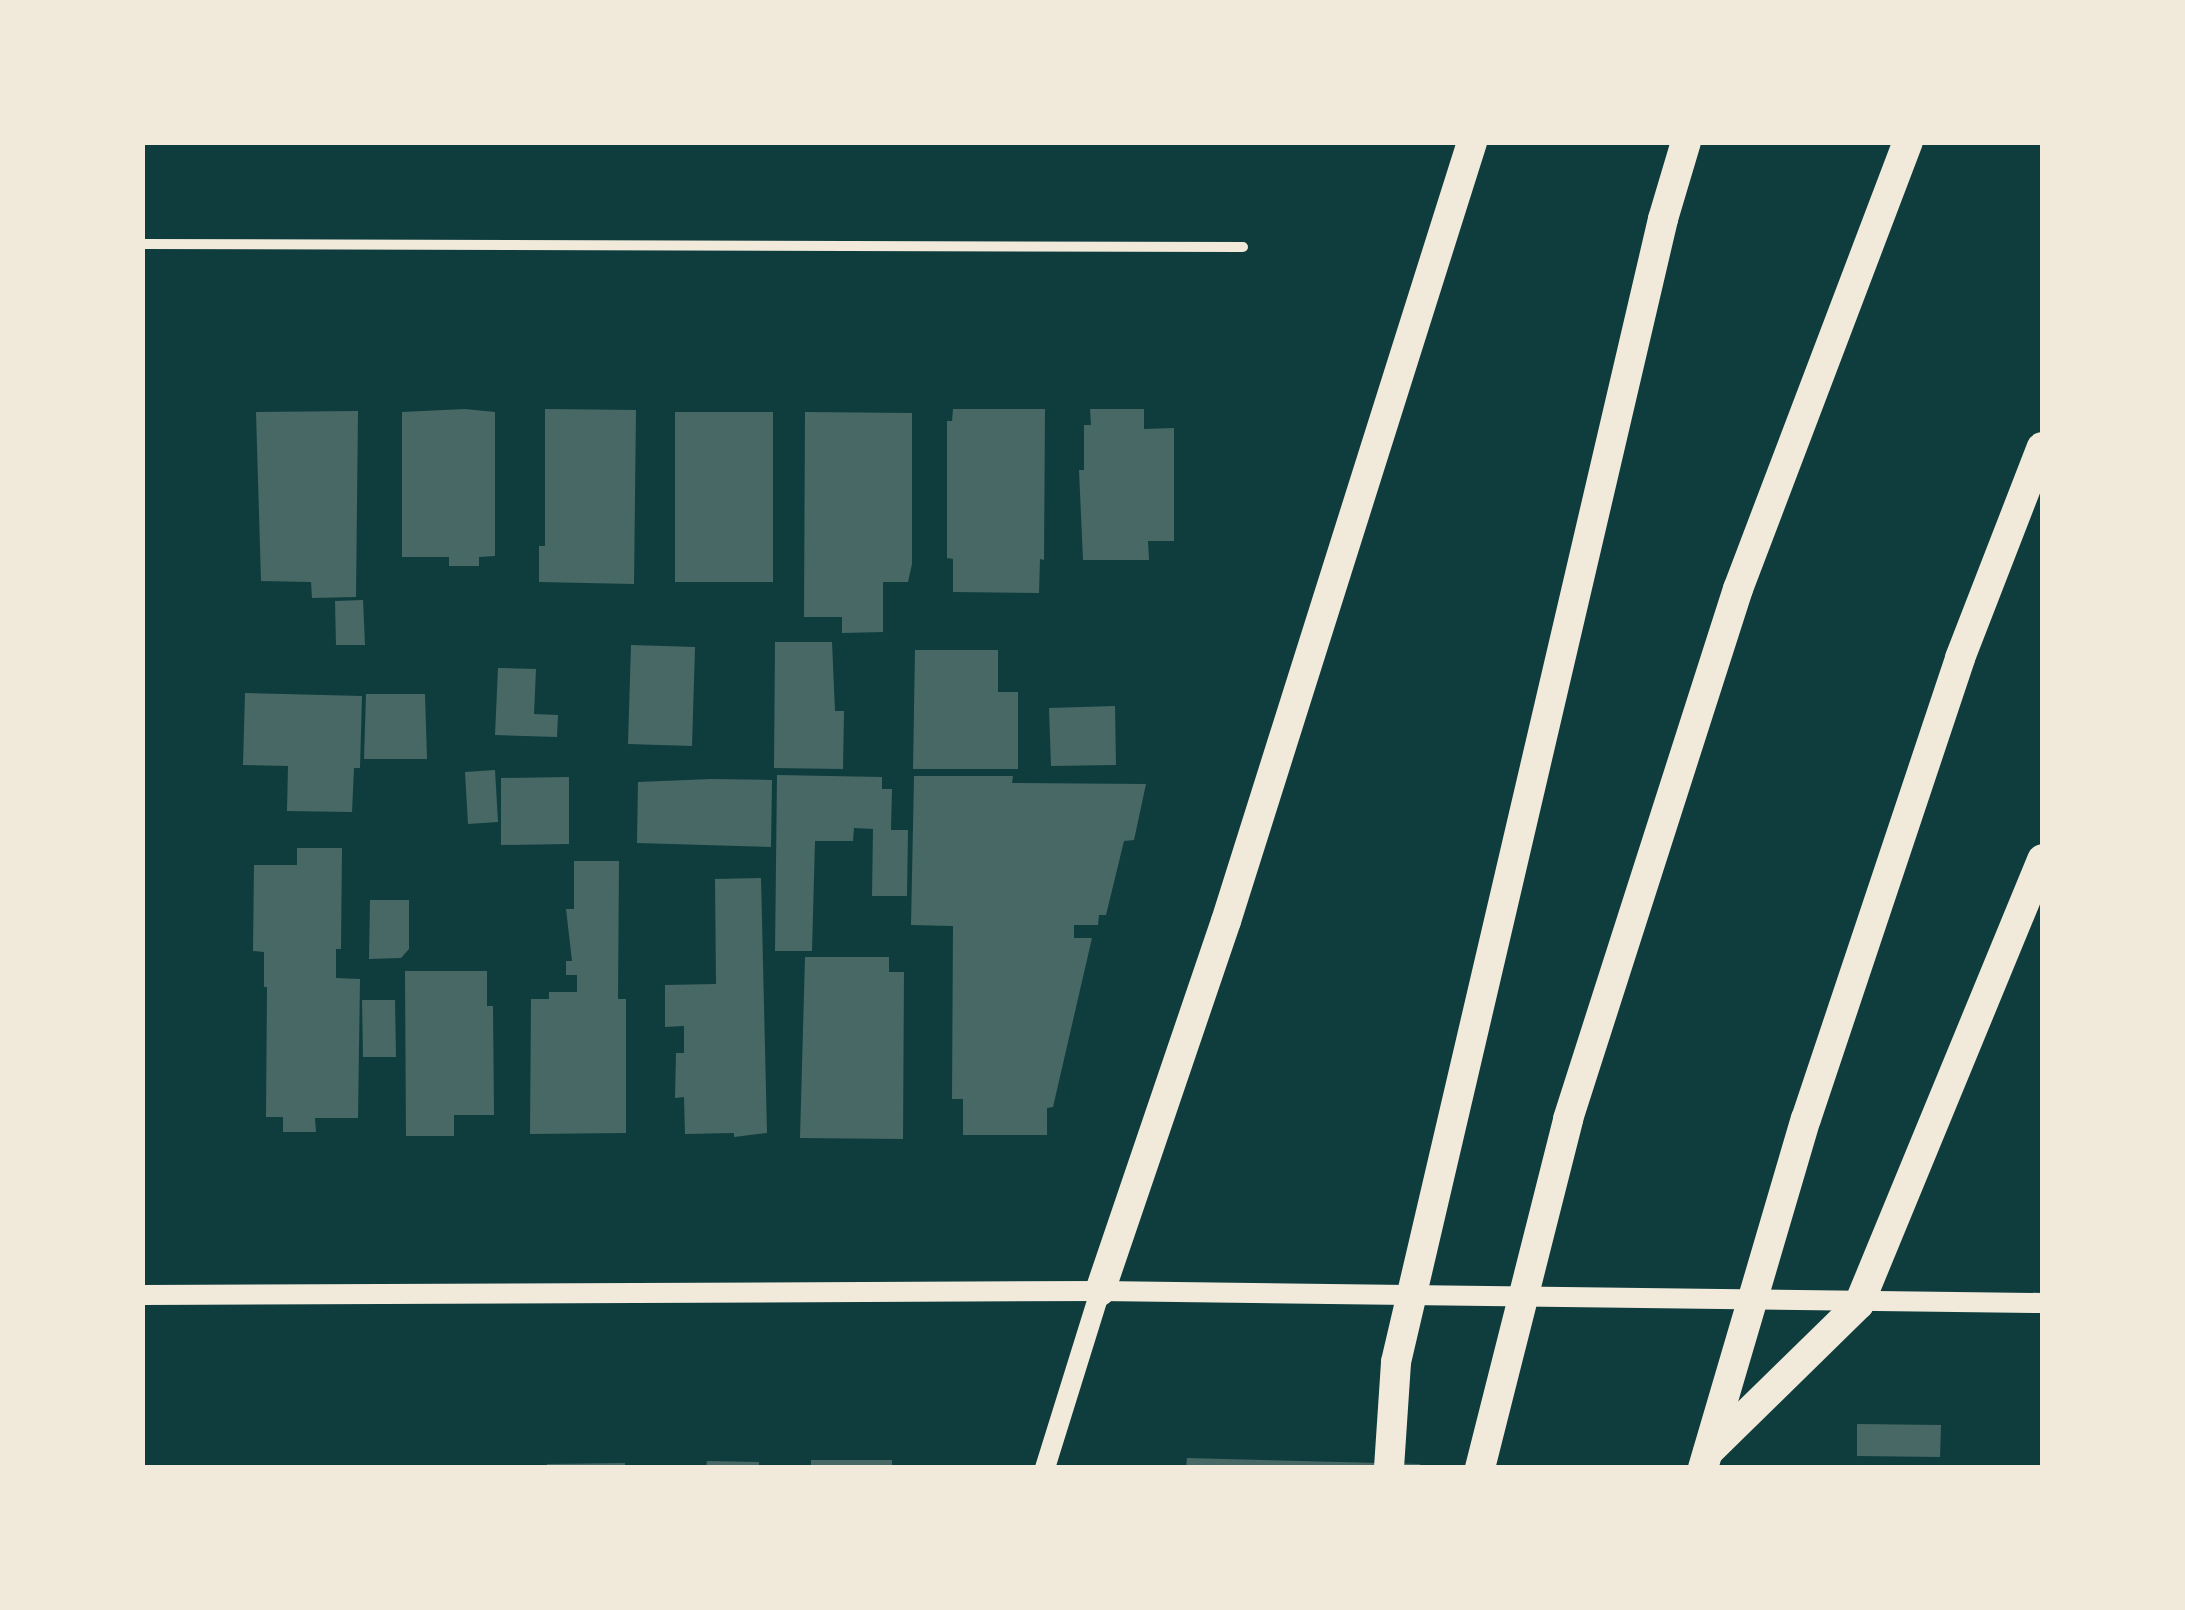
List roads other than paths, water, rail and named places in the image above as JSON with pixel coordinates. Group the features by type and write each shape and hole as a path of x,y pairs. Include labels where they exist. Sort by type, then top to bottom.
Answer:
{"highway":[{"path":"1100,1291 1226,920 1472,142"},
{"path":"1389,1468 1396,1362 1662,219 1686,142"},
{"path":"1480,1468 1568,1119 1738,589 1908,142"},
{"path":"1705,1460 1806,1119 1960,658 2042,448"},
{"path":"1705,1460 1859,1304 2042,860"}],"main road":[{"path":"1045,1468 1100,1291"},
{"path":"142,1295 1100,1291 2042,1303"}],"street":[{"path":"142,244 1243,247"}]}
